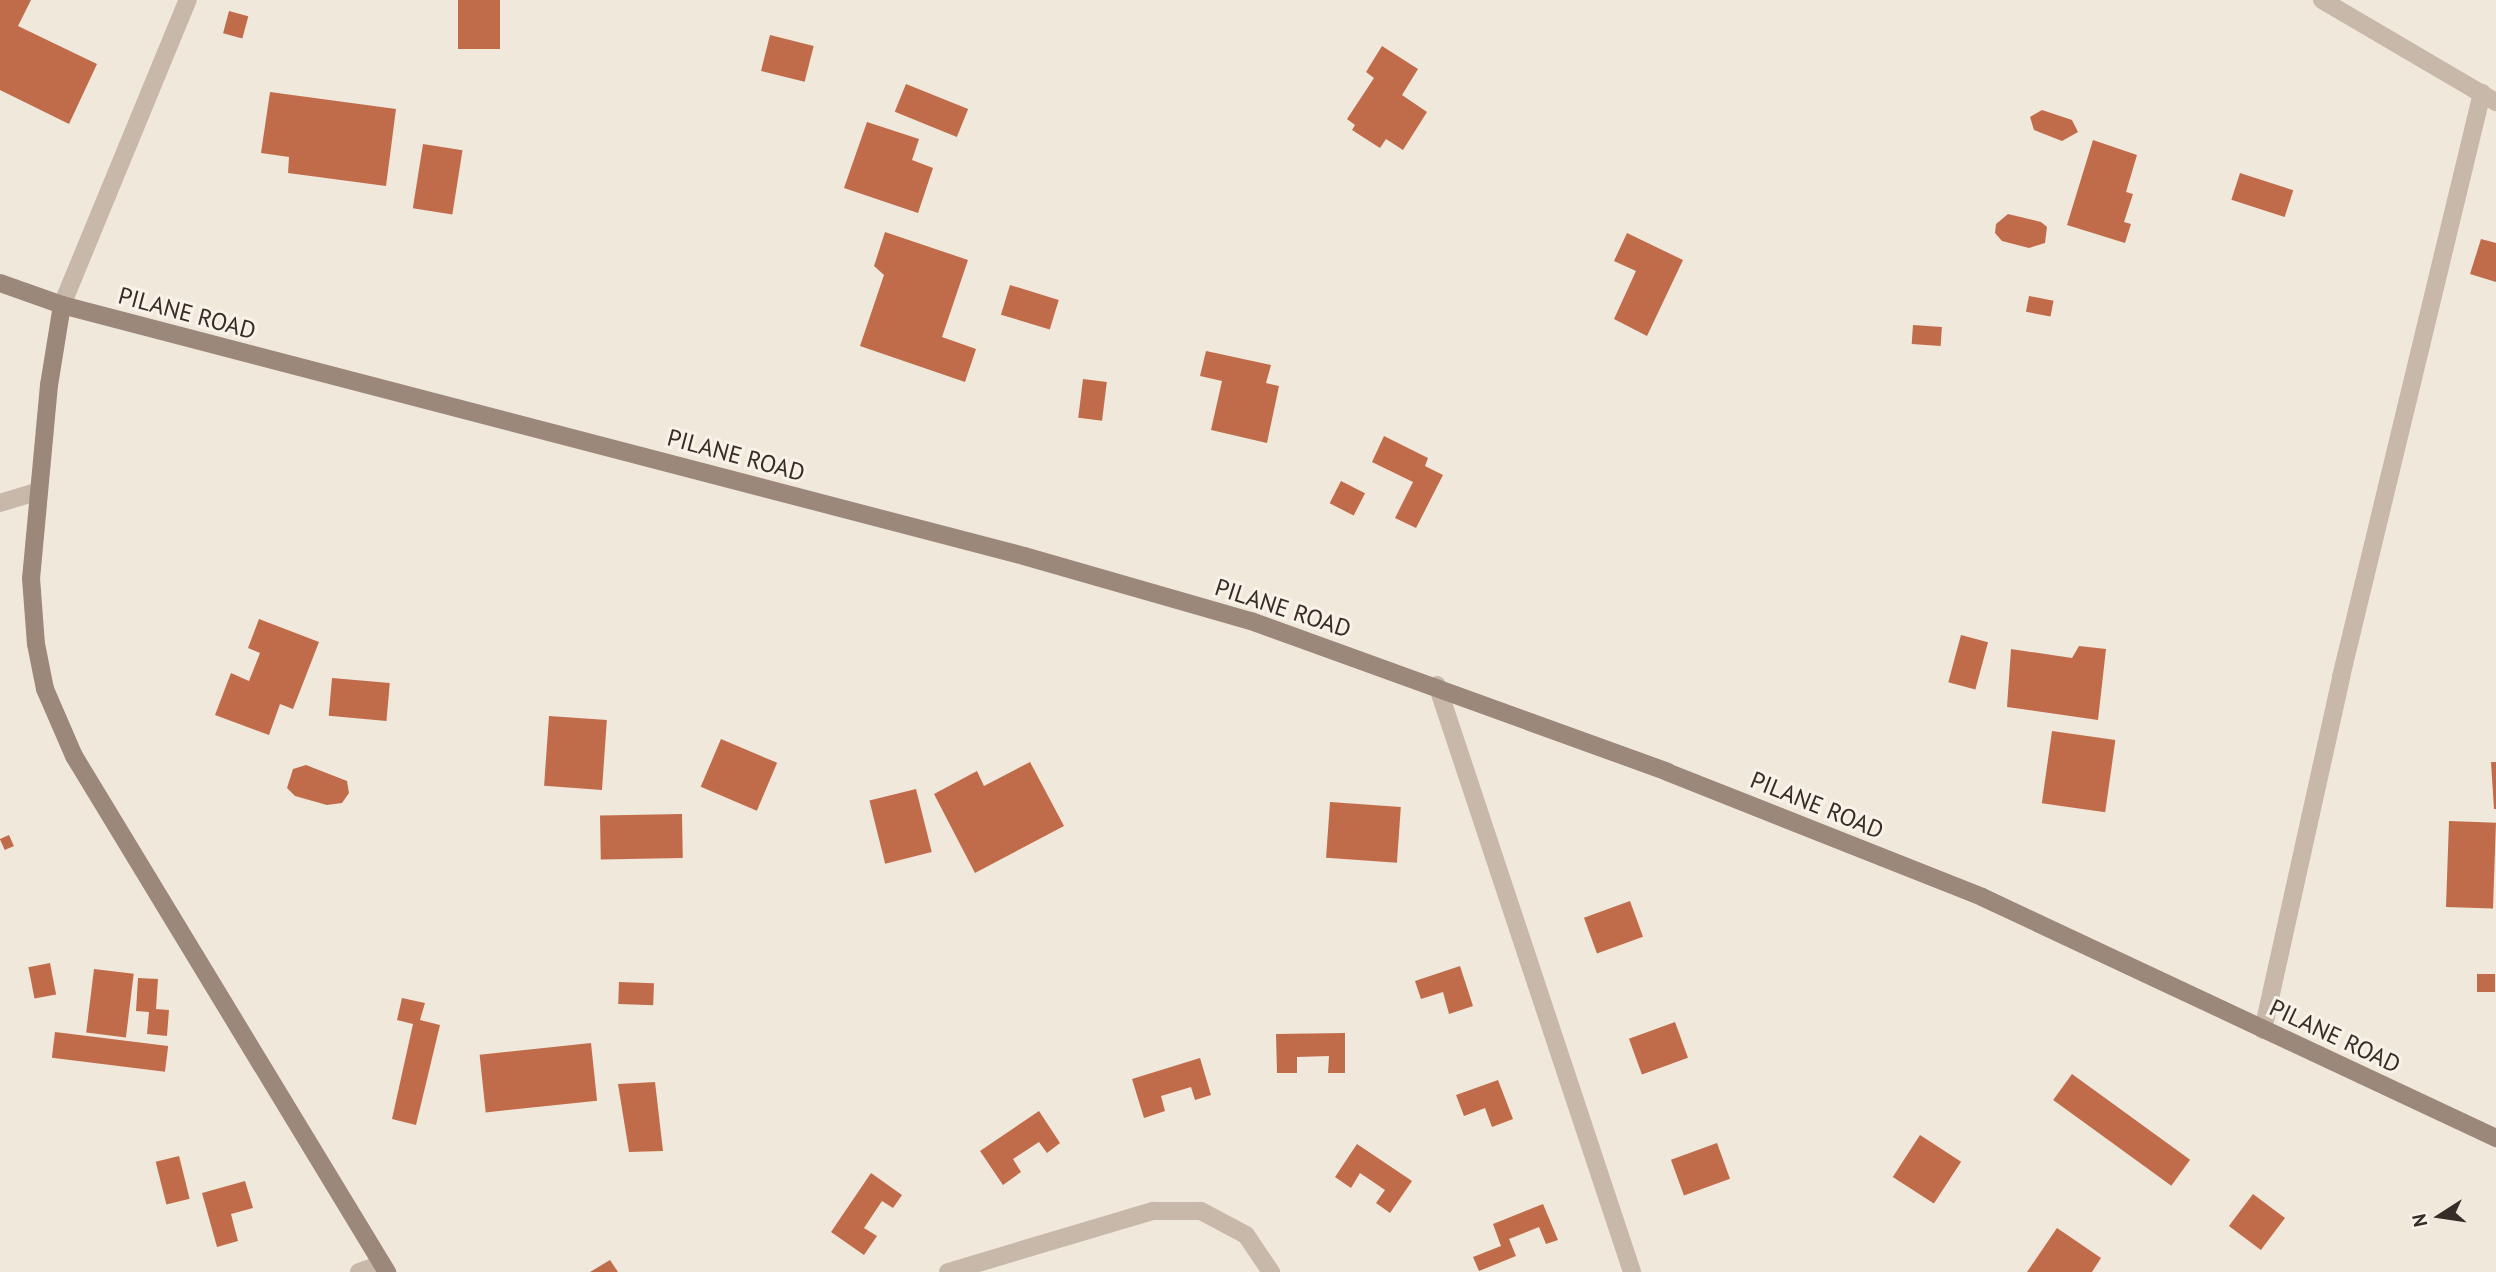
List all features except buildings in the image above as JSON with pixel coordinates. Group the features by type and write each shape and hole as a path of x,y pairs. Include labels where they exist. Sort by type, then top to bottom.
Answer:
{"main road":[{"name":"PILANE ROAD","path":"0,283 62,305 1024,556 1251,621 1437,685 1982,897 2496,1138"},
{"path":"62,305 37,492 31,578 36,644 45,689 74,756 385,1268"}],"street":[{"path":"62,305 188,0"},
{"path":"2263,1030 2341,677 2489,97 2322,0"},
{"path":"2346,0 2357,20"},
{"path":"0,503 37,492"},
{"path":"1437,685 1632,1272"},
{"path":"948,1272 1153,1211 1201,1210 1246,1235 1271,1272"},
{"path":"359,1272 385,1268"}]}
